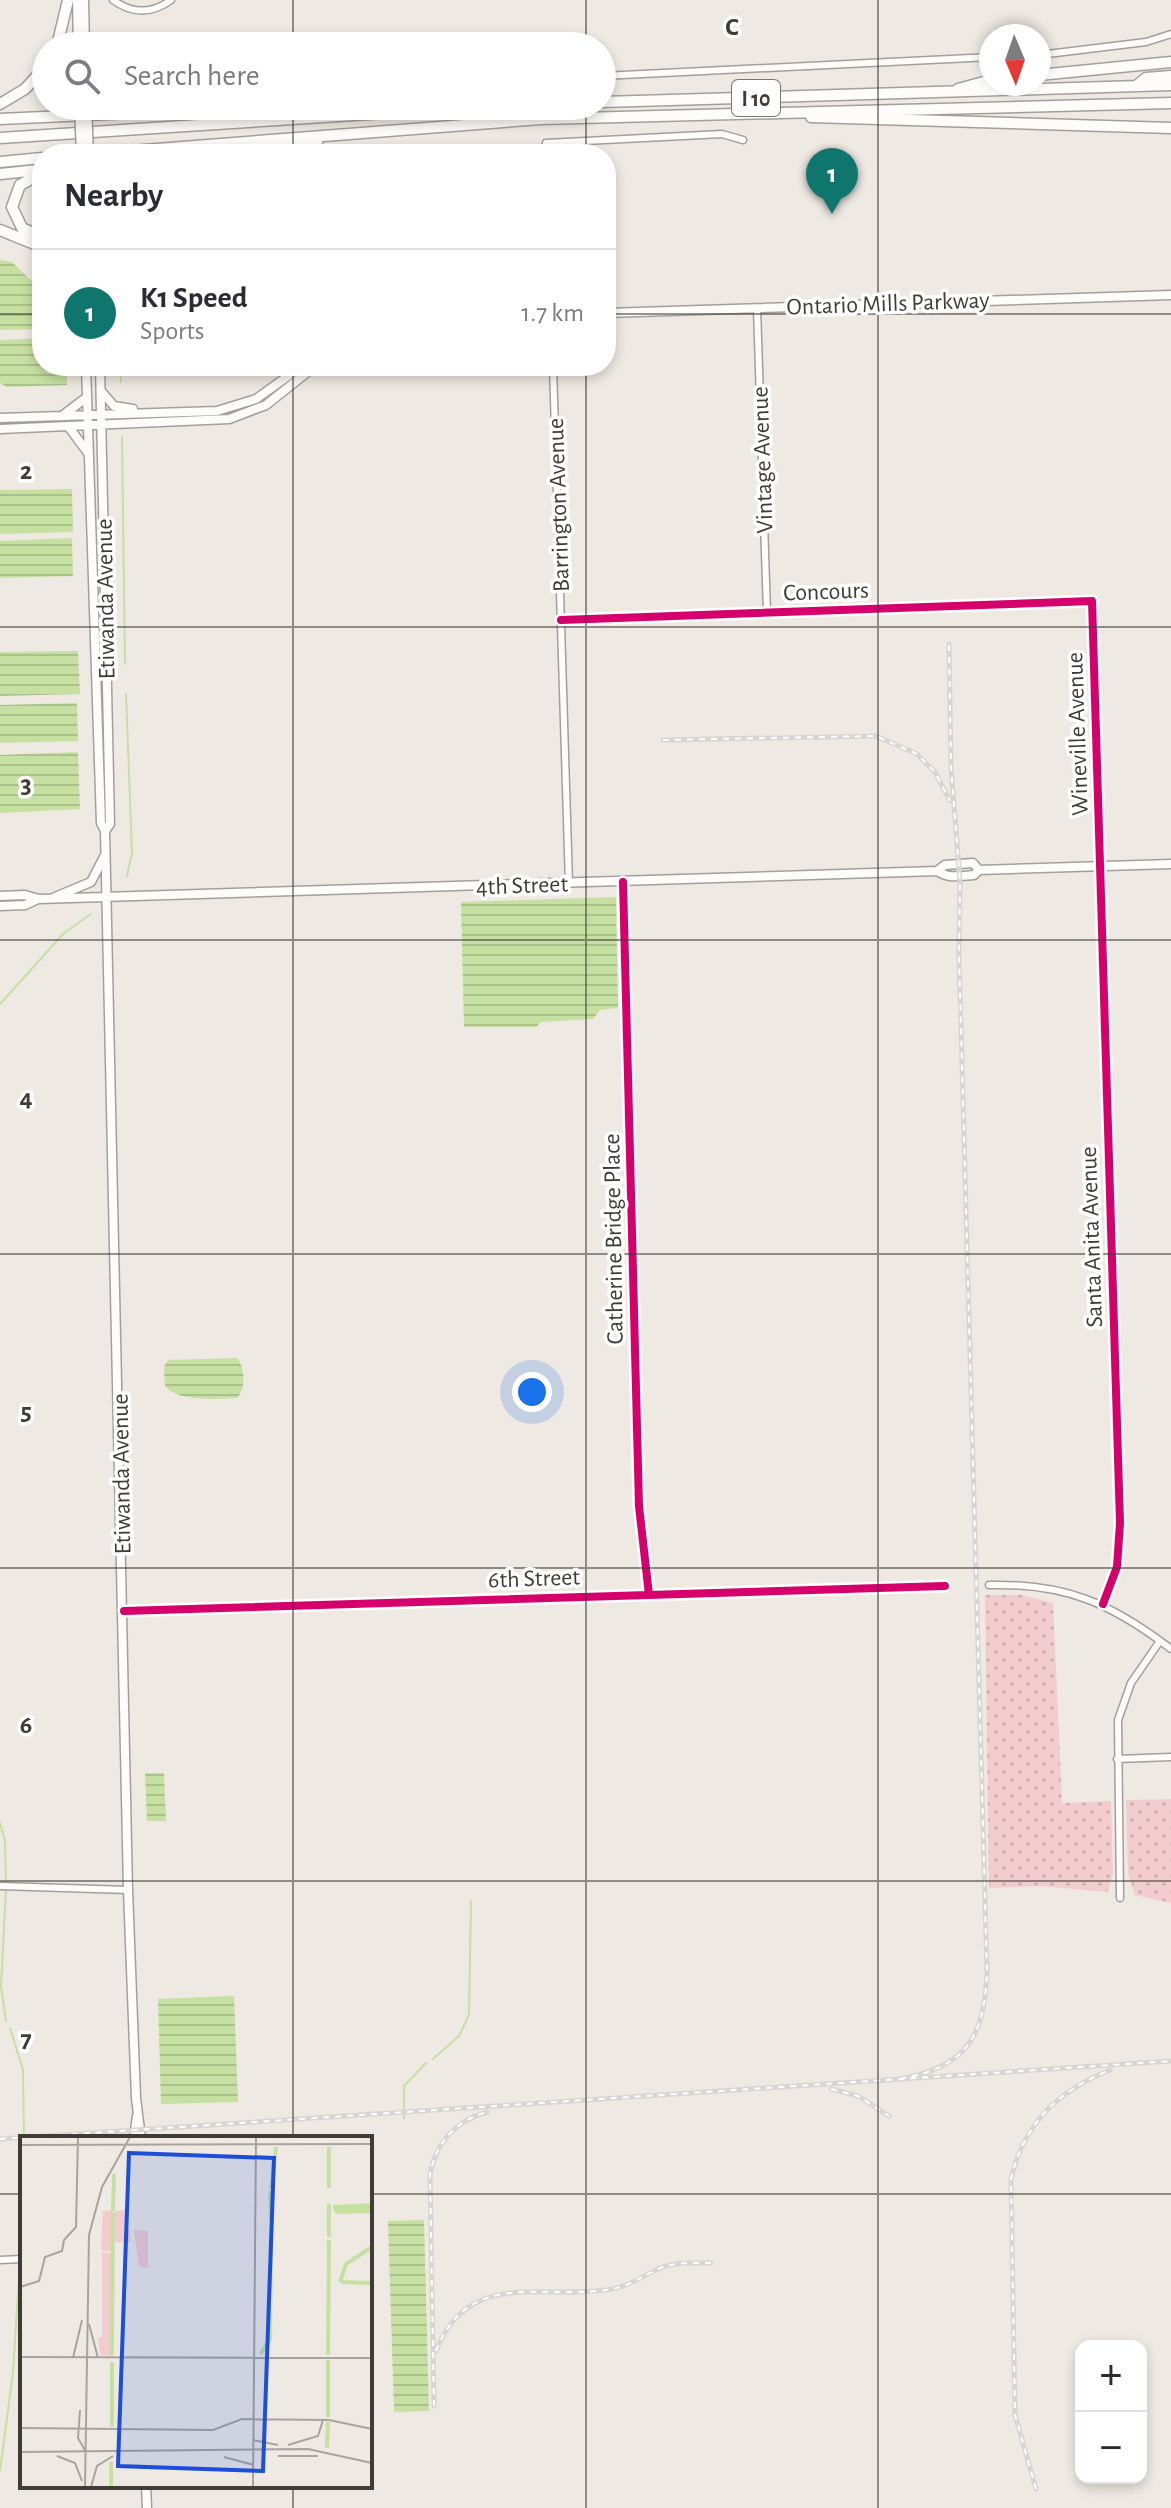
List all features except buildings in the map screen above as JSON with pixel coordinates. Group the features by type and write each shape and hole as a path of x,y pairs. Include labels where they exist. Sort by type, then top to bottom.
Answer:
{"highway":[{"path":"60,32 68,0"},
{"path":"1051,74 1171,62"},
{"path":"1134,87 1146,78 1171,76"},
{"path":"0,104 32,81"},
{"path":"948,92 979,83"},
{"name":"I 10","path":"616,102 1171,85"},
{"name":"I 10","path":"616,117 1171,103"},
{"path":"774,112 811,117 1171,128"},
{"path":"0,119 32,116"},
{"path":"0,138 274,120"},
{"name":"I 10","path":"258,144 394,129 526,120"},
{"path":"1072,125 1171,135"},
{"path":"0,162 32,159"},
{"path":"0,174 32,172"},
{"path":"32,177 20,185 12,207 22,228 32,232"},
{"path":"0,230 32,243"}],"main road":[{"path":"77,0 81,32"},
{"path":"83,32 84,0"},
{"path":"80,120 81,144"},
{"path":"88,120 90,144"},
{"name":"Ontario Mills Parkway","path":"616,313 1171,295"},
{"name":"Etiwanda Avenue","path":"86,376 101,823 105,831 106,855 128,1890 137,2116 141,2136"},
{"name":"Etiwanda Avenue","path":"100,376 110,824 105,831"},
{"path":"0,429 88,425 100,420 150,413 204,412 250,402 288,376"},
{"path":"0,418 87,415 100,420 167,423 229,419 249,413 279,396 303,376"},
{"path":"101,391 114,406 150,413"},
{"path":"62,416 87,397"},
{"path":"167,423 173,419 200,418 204,412"},
{"path":"68,426 89,454"},
{"path":"51,899 91,882 106,855"},
{"name":"4th Street","path":"39,899 937,871 945,865 973,863 979,870 1171,864"},
{"path":"0,896 25,895 39,899"},
{"path":"0,906 25,905 39,899"},
{"name":"Etiwanda Avenue","path":"134,2136 137,2116"},
{"path":"146,2488 147,2508"}],"street":[{"path":"113,0 125,7 146,11 171,0"},
{"path":"1051,54 1146,42 1171,34"},
{"path":"616,75 979,58"},
{"path":"546,144 722,134 743,140"},
{"name":"Vintage Avenue","path":"757,308 767,613"},
{"name":"Barrington Avenue","path":"553,376 569,884"},
{"name":"Concours","path":"561,620 1092,601"},
{"name":"Wineville Avenue","path":"1092,601 1102,866"},
{"name":"Santa Anita Avenue","path":"1102,866 1120,1523 1117,1567 1103,1604"},
{"name":"Catherine Bridge Place","path":"623,882 639,1503 649,1595"},
{"path":"989,1585 1040,1586 1103,1604 1171,1649"},
{"name":"6th Street","path":"124,1611 945,1586"},
{"path":"1120,1898 1117,1729 1127,1692 1160,1641"},
{"path":"1117,1759 1171,1757"},
{"path":"0,1886 128,1890"},
{"path":"0,2260 20,2259"}],"shaded area":[{"path":"0,260 12,262 32,281 32,329 0,330"},
{"path":"32,338 32,376 67,376 67,385 7,387 0,383 0,340"},
{"path":"72,489 73,532 0,534 0,490"},
{"path":"72,538 73,576 0,578 0,541"},
{"path":"78,651 80,694 0,696 0,652"},
{"path":"77,703 78,741 0,743 0,705"},
{"path":"78,752 80,809 0,813 0,755"},
{"path":"616,897 618,1008 600,1010 593,1019 541,1022 536,1027 464,1027 461,902"},
{"path":"237,1358 242,1366 243,1378 242,1390 237,1398 188,1397 165,1386 164,1367 168,1360"},
{"path":"985,1595 1021,1595 1053,1603 1062,1803 1111,1801 1113,1873 1108,1892 1040,1886 989,1888"},
{"path":"145,1773 164,1773 166,1821 147,1821"},
{"path":"1171,1799 1171,1903 1135,1895 1128,1873 1126,1800"},
{"path":"234,1996 238,2102 161,2104 158,1999"},
{"path":"424,2220 429,2411 394,2412 388,2221"}],"waterway":[{"path":"121,376 121,382"},
{"path":"122,437 125,664"},
{"path":"126,694 132,853 127,876"},
{"path":"0,1004 64,933 91,914"},
{"path":"0,1823 5,1841 6,1882"},
{"path":"6,1889 1,1986 6,2021"},
{"path":"433,2059 459,2036 469,2015 471,1901"},
{"path":"10,2028 23,2070 24,2136"},
{"path":"404,2119 404,2086 426,2063"},
{"path":"0,2471 13,2372 20,2263"}],"railway":[{"path":"900,2079 941,2067 967,2046 976,2032 981,2015 987,1973 959,954 960,882 951,767 949,644"},
{"path":"663,740 876,736 917,754 935,772 950,801"},
{"path":"45,2136 1171,2061"},
{"path":"1036,2489 1015,2415 1011,2179 1025,2141 1046,2111 1074,2088 1110,2070"},
{"path":"831,2089 858,2096 889,2116"},
{"path":"434,2406 430,2174 437,2152 456,2127 487,2112"},
{"path":"0,2139 20,2138"},
{"path":"436,2351 450,2325 468,2308 488,2298 510,2293 612,2289 669,2265 711,2263"}],"cycle path":[{"path":"561,620 1092,601 1120,1523 1117,1567 1103,1604"},
{"path":"623,882 639,1506 649,1595"},
{"path":"124,1611 945,1586"}],"place":[{"name":"K1 Speed","path":"832,214"}]}
